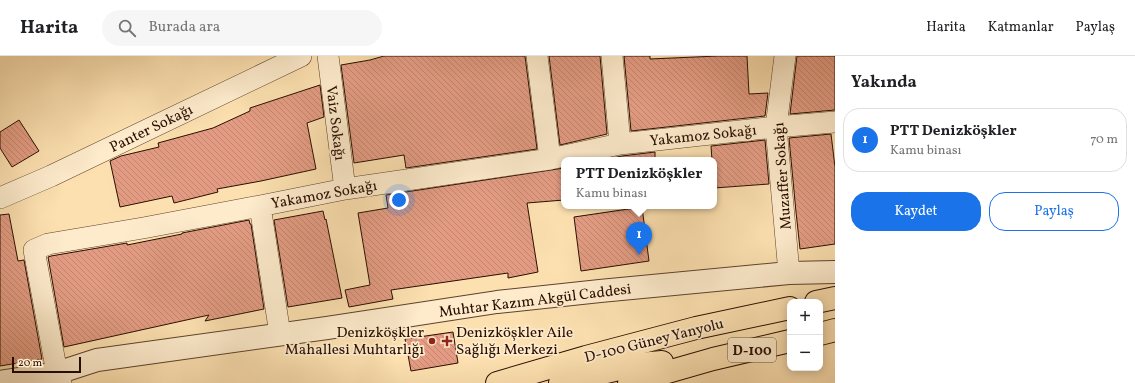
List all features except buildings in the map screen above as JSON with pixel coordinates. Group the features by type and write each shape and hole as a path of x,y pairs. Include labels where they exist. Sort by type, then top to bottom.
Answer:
{"main road":[{"path":"823,301 835,298"},
{"name":"D-100 Güney Yanyolu","path":"497,383 586,357 689,330 787,309"},
{"path":"823,333 835,330"},
{"name":"D-100","path":"629,383 787,342"},
{"path":"560,383 640,364 678,360 713,360"}],"street":[{"name":"Panter Sokağı","path":"0,198 51,176 301,56"},
{"name":"Vaiz Sokağı","path":"328,56 344,189"},
{"path":"537,56 550,159"},
{"path":"612,56 620,144"},
{"name":"Muzaffer Sokağı","path":"785,56 776,127 789,273"},
{"name":"Yakamoz Sokağı","path":"59,378 34,250 48,244 143,228 344,189 550,159 620,144 835,122"},
{"path":"260,206 280,334"},
{"name":"Muhtar Kazım Akgül Caddesi","path":"0,382 59,378 97,360 327,328 497,302 789,273 835,272"}],"place":[{"name":"PTT Denizköşkler","path":"639,255"},
{"name":"Denizköşkler Mahallesi Muhtarlığı","path":"432,341"},
{"name":"Denizköşkler Aile Sağlığı Merkezi","path":"447,341"}]}
